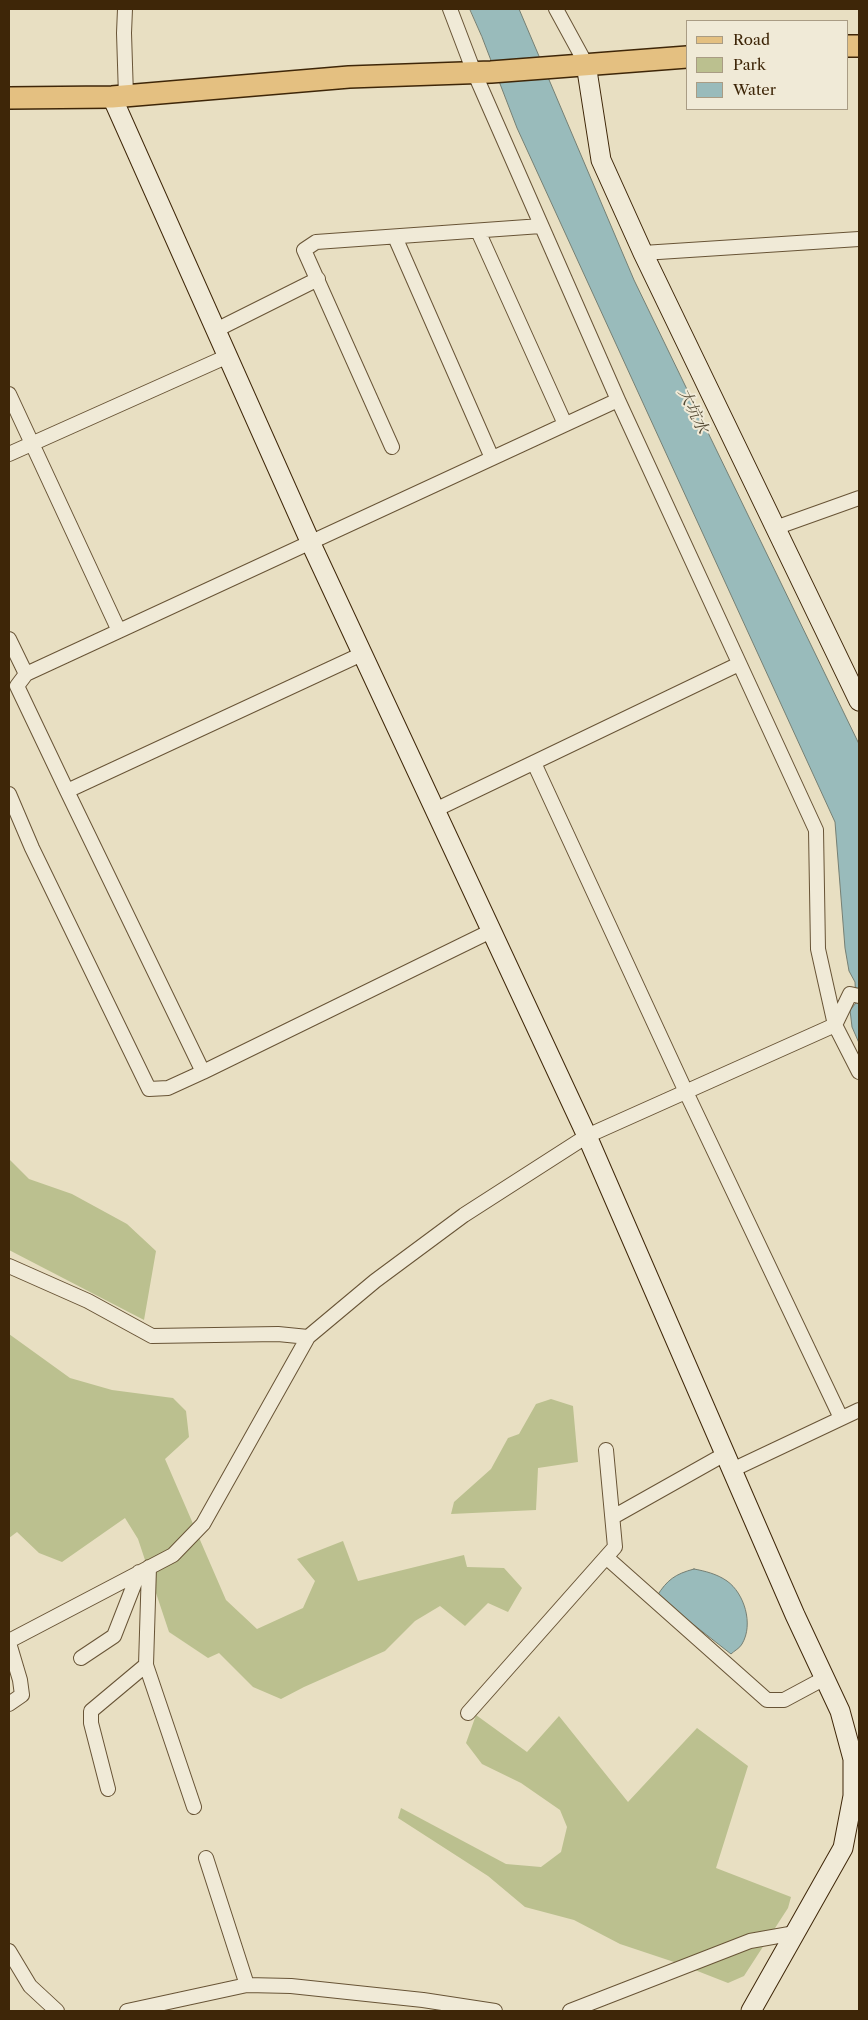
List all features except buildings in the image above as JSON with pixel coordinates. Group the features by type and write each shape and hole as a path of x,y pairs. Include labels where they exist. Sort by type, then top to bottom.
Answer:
{"main road":[{"path":"9,98 119,96 349,77 483,72 686,58"},
{"path":"576,65 601,160 643,252 859,701"},
{"path":"119,96 216,330 362,654 586,1136 795,1615 840,1711 852,1759 851,1845 795,1933 751,2011"}],"street":[{"path":"119,96 126,9"},
{"path":"450,9 483,72 540,226 816,830 818,949 835,1025 859,1072"},
{"path":"556,9 576,65"},
{"path":"392,448 304,250 316,242 540,226"},
{"path":"478,231 565,424"},
{"path":"395,236 492,458"},
{"path":"643,252 859,239"},
{"path":"216,330 318,279"},
{"path":"9,454 228,356"},
{"path":"9,394 119,631"},
{"path":"203,1072 67,791 13,688 26,674 618,400"},
{"path":"775,528 859,498"},
{"path":"9,639 26,674"},
{"path":"67,791 362,654"},
{"path":"435,810 739,664"},
{"path":"534,763 686,1092 841,1418"},
{"path":"9,794 32,848 148,1089 168,1088 203,1072 491,931"},
{"path":"9,1704 22,1695 20,1680 9,1642 173,1555 203,1524 308,1337 374,1281 464,1215 586,1136 835,1025 854,995"},
{"path":"9,1266 88,1301 152,1336 278,1334 308,1337"},
{"path":"613,1517 729,1462 859,1410"},
{"path":"468,1713 615,1547 606,1450"},
{"path":"606,1557 767,1700 784,1700 825,1678"},
{"path":"82,1658 114,1636 144,1570"},
{"path":"144,1570 146,1665 194,1807"},
{"path":"108,1789 91,1723 91,1711 146,1665"},
{"path":"206,1858 247,1985"},
{"path":"570,2011 750,1942 795,1933"},
{"path":"9,1952 30,1986 57,2011"},
{"path":"127,2011 247,1985 291,1986 423,2000 495,2011"}],"green space":[{"path":"9,1159 29,1179 72,1194 127,1224 156,1251 144,1320 9,1250"},
{"path":"9,1334 70,1378 112,1390 173,1398 186,1411 189,1437 165,1459 226,1600 257,1629 303,1608 315,1581 297,1559 343,1541 358,1581 464,1555 467,1567 504,1568 522,1588 508,1612 488,1603 465,1626 440,1606 415,1621 385,1651 281,1699 253,1687 219,1653 208,1658 169,1632 138,1539 125,1518 62,1562 39,1553 17,1532 9,1538"},
{"path":"551,1399 573,1406 578,1462 538,1468 536,1510 451,1514 454,1502 491,1469 508,1438 519,1434 536,1404"},
{"path":"476,1715 527,1752 559,1716 628,1802 697,1728 748,1766 716,1868 791,1897 788,1908 744,1976 728,1983 620,1944 574,1920 525,1907 488,1876 398,1818 401,1808 506,1864 541,1867 561,1852 567,1827 560,1810 521,1783 482,1764 466,1743"}],"water":[{"name":"大坑水","path":"470,9 519,9 634,280 859,744 859,1043 852,1027 850,1010 856,1003 855,982 849,971 845,948 835,822 517,128"},
{"path":"694,1569 711,1573 727,1581 733,1586 742,1601 747,1618 747,1627 741,1645 731,1654 657,1596 672,1578"}]}
